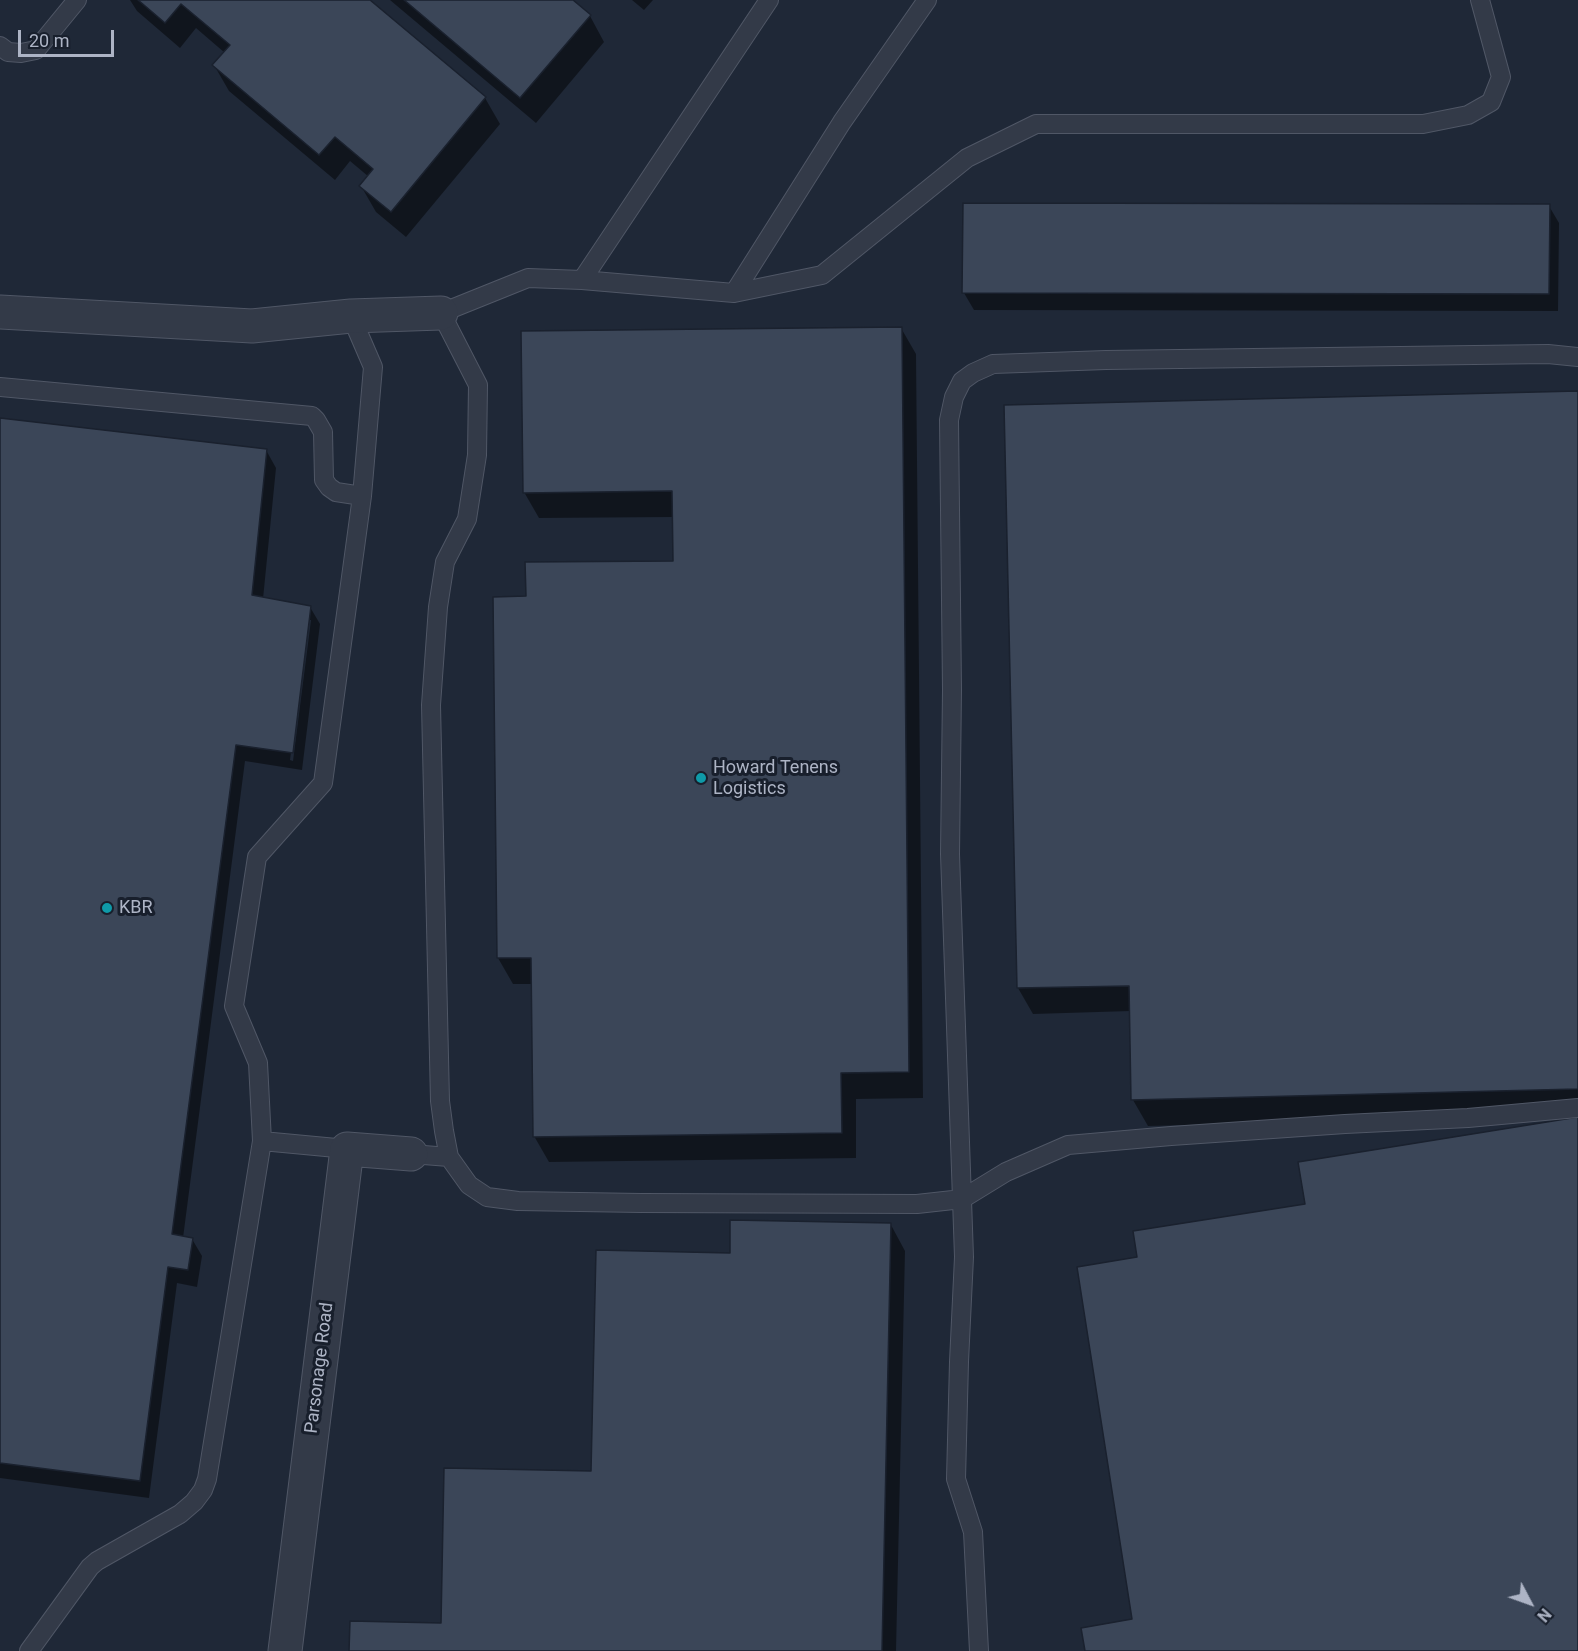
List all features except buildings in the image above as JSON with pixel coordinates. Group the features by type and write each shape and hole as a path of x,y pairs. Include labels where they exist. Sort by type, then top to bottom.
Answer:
{"street":[{"path":"0,312 252,327 351,316 441,314"},
{"path":"347,1149 411,1154"},
{"name":"Parsonage Road","path":"285,1651 347,1149"}],"lane":[{"path":"0,46 8,52 36,50 77,0"},
{"path":"582,280 769,0"},
{"path":"734,293 842,122 927,0"},
{"path":"1480,0 1500,77 1491,102 1467,115 1423,124 1036,124 967,158 822,275 734,293 582,280 528,278 441,314 478,385 477,455 467,519 445,562 438,607 431,705 440,1101 449,1157 469,1185 487,1197 518,1202 917,1204 962,1199 1006,1173 1068,1145 1194,1134 1468,1118 1578,1108"},
{"path":"29,1651 90,1567 180,1514 194,1502 203,1490 207,1479 262,1141 258,1063 234,1006 257,857 323,783 362,496 372,367 351,316"},
{"path":"979,1651 973,1532 956,1479 964,1257 950,854 952,690 949,420 954,397 962,381 993,364 1548,354 1578,357"},
{"path":"0,387 312,416 323,432 324,480 328,487 336,492 362,496"},
{"path":"262,1141 347,1149"},
{"path":"411,1154 449,1157"}],"place":[{"name":"Howard Tenens Logistics","path":"701,778"},
{"name":"KBR","path":"107,908"}]}
